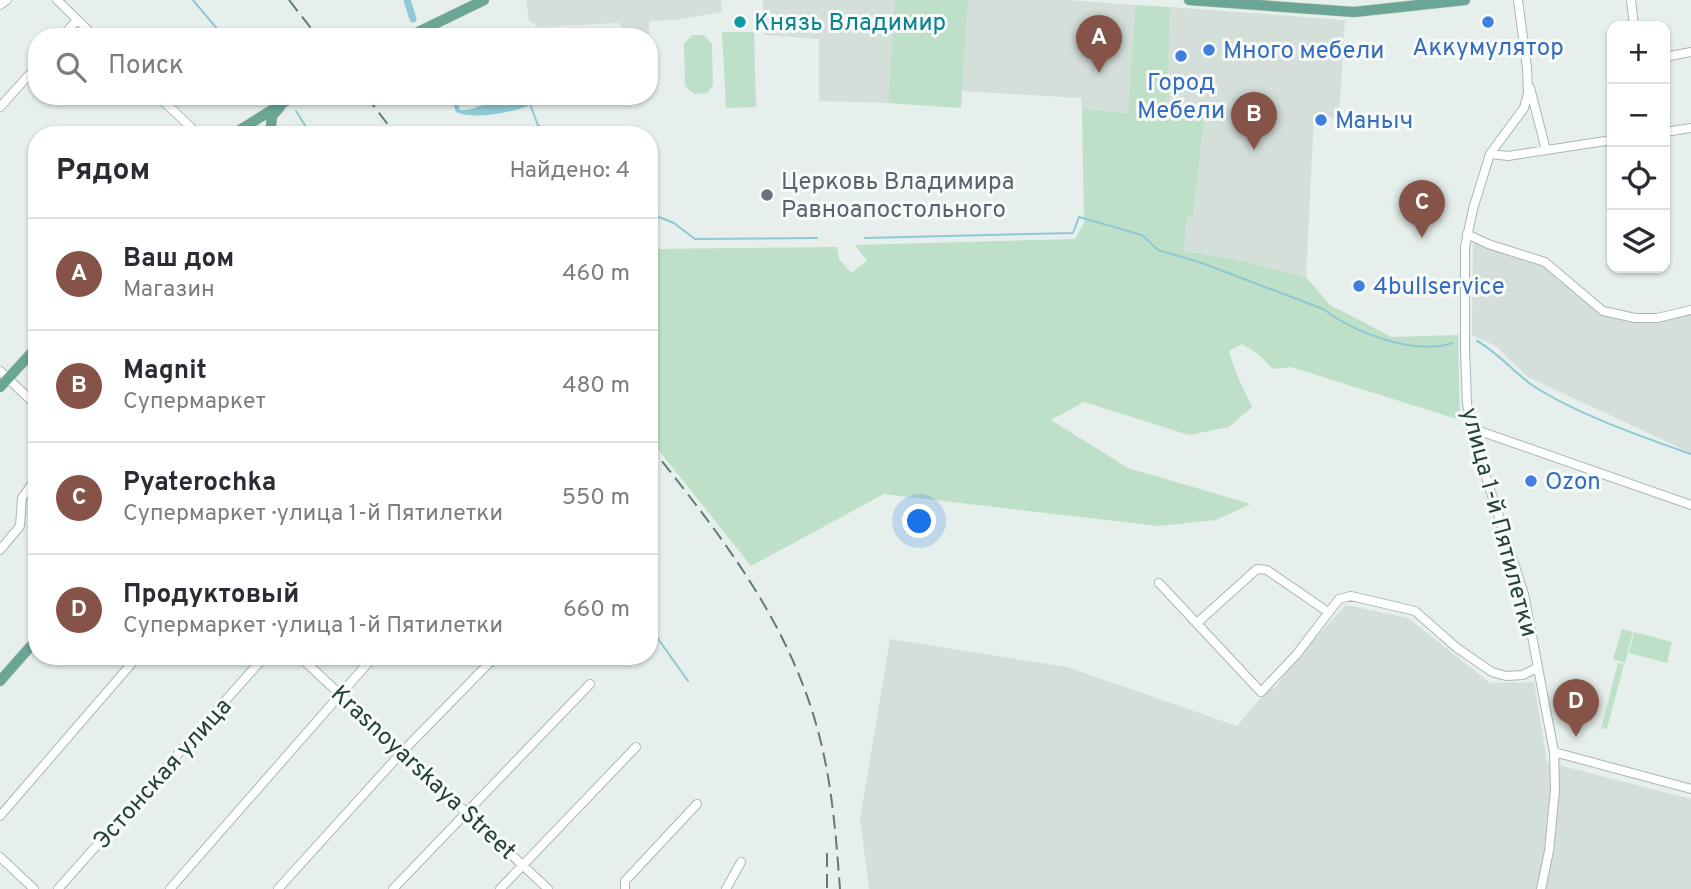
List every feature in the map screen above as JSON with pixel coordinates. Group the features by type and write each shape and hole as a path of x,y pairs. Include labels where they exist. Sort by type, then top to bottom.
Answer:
{"main road":[{"path":"426,28 484,0"},
{"path":"1189,0 1346,12 1465,0"},
{"path":"247,126 280,105"},
{"path":"271,126 272,116 284,105"},
{"path":"0,387 4,374 28,354"},
{"path":"0,681 28,649"}],"street":[{"path":"0,5 8,0"},
{"path":"57,0 85,28"},
{"name":"улица 1-й Пятилетки","path":"1518,0 1528,83 1546,150"},
{"path":"1631,0 1633,21"},
{"path":"70,28 77,20"},
{"path":"1670,56 1691,52"},
{"path":"0,107 28,76"},
{"name":"улица 1-й Пятилетки","path":"1528,83 1524,108 1490,154 1467,234 1464,261 1465,349 1471,428 1521,584 1554,752 1555,790 1549,851 1541,889"},
{"path":"167,105 190,126"},
{"path":"1670,131 1691,128"},
{"path":"1490,154 1507,156 1607,141"},
{"path":"1467,234 1488,244 1545,262 1603,311 1635,318 1657,318 1691,310"},
{"path":"4,374 28,397"},
{"path":"1471,428 1691,505"},
{"path":"0,550 20,526 22,498 28,490"},
{"path":"1197,623 1257,569 1266,570 1328,612"},
{"path":"1159,583 1261,692 1296,655 1339,599 1351,596 1415,611 1457,648 1492,672 1506,676 1523,675 1538,667"},
{"path":"0,816 130,665"},
{"name":"Эстонская улица","path":"58,889 257,665"},
{"name":"Krasnoyarskaya Street","path":"309,665 548,889"},
{"path":"170,889 366,665"},
{"path":"278,889 402,751 487,665"},
{"path":"393,889 590,684"},
{"path":"500,889 636,747"},
{"path":"1554,752 1691,789"},
{"path":"625,889 625,881 697,804"},
{"path":"0,857 34,889"},
{"path":"726,889 741,862"}],"shaded area":[{"path":"526,0 721,0 722,12 675,20 649,21 649,28 622,28 619,23 538,27 529,21"},
{"path":"763,0 895,0 888,103 819,101 819,39 764,35"},
{"path":"968,0 1069,0 1135,5 1128,113 1082,109 1081,98 962,91"},
{"path":"1171,7 1345,20 1339,119 1314,116 1306,277 1240,260 1184,251 1187,216 1193,216 1166,112"},
{"path":"1473,242 1548,267 1605,314 1646,322 1691,312 1691,453 1528,377 1496,346 1472,335"},
{"path":"1346,605 1408,618 1490,683 1534,682 1547,762 1691,799 1691,889 869,889 860,819 890,639 1067,667 1237,726 1269,688 1274,689 1297,658"}],"green space":[{"path":"895,0 968,0 961,108 888,103"},
{"path":"1135,5 1171,7 1166,112 1204,116 1193,216 1187,216 1184,251 1240,260 1306,277 1330,305 1392,337 1458,335 1460,420 1291,367 1273,369 1258,354 1242,344 1229,351 1252,407 1229,427 1189,435 1084,402 1051,420 1128,468 1251,504 1216,520 1158,526 884,494 751,566 658,449 658,249 837,247 839,259 851,273 867,261 855,245 1075,239 1084,223 1082,109 1128,113"},
{"path":"722,32 754,32 756,107 726,108"},
{"path":"692,35 704,35 712,44 713,85 707,93 694,94 685,86 684,44"},
{"path":"1622,629 1633,632 1625,663 1613,659"},
{"path":"1634,632 1672,642 1667,663 1629,653"},
{"path":"1618,663 1624,664 1607,729 1601,728"}],"water":[{"path":"454,105 458,105 460,110 484,105 528,105 491,115 456,112"}],"waterway":[{"path":"193,0 216,28"},
{"path":"407,0 413,19"},
{"path":"530,105 539,126"},
{"path":"296,111 305,126"},
{"path":"658,217 674,223 695,239 817,238"},
{"path":"865,238 1073,233 1079,217 1142,235 1158,250 1202,263 1323,309 1350,326 1384,340 1420,346 1452,343"},
{"path":"1477,341 1532,385 1549,395 1609,424 1691,454"},
{"path":"658,639 688,681"}],"railway":[{"path":"289,0 311,28"},
{"path":"373,105 389,126"},
{"path":"658,457 726,545 749,580 789,652 805,690 827,770 840,889"},
{"path":"827,853 827,889"}],"place":[{"name":"Князь Владимир","path":"740,22"},
{"name":"Аккумулятор","path":"1488,22"},
{"name":"Много мебели","path":"1209,50"},
{"name":"Город Мебели","path":"1181,56"},
{"name":"Ваш дом","path":"1099,73"},
{"name":"Маныч","path":"1321,120"},
{"name":"Magnit","path":"1254,150"},
{"name":"Церковь Владимира Равноапостольного","path":"767,195"},
{"name":"Pyaterochka","path":"1422,238"},
{"name":"4bullservice","path":"1359,286"},
{"name":"Ozon","path":"1531,481"},
{"name":"Продуктовый","path":"1576,737"}]}
